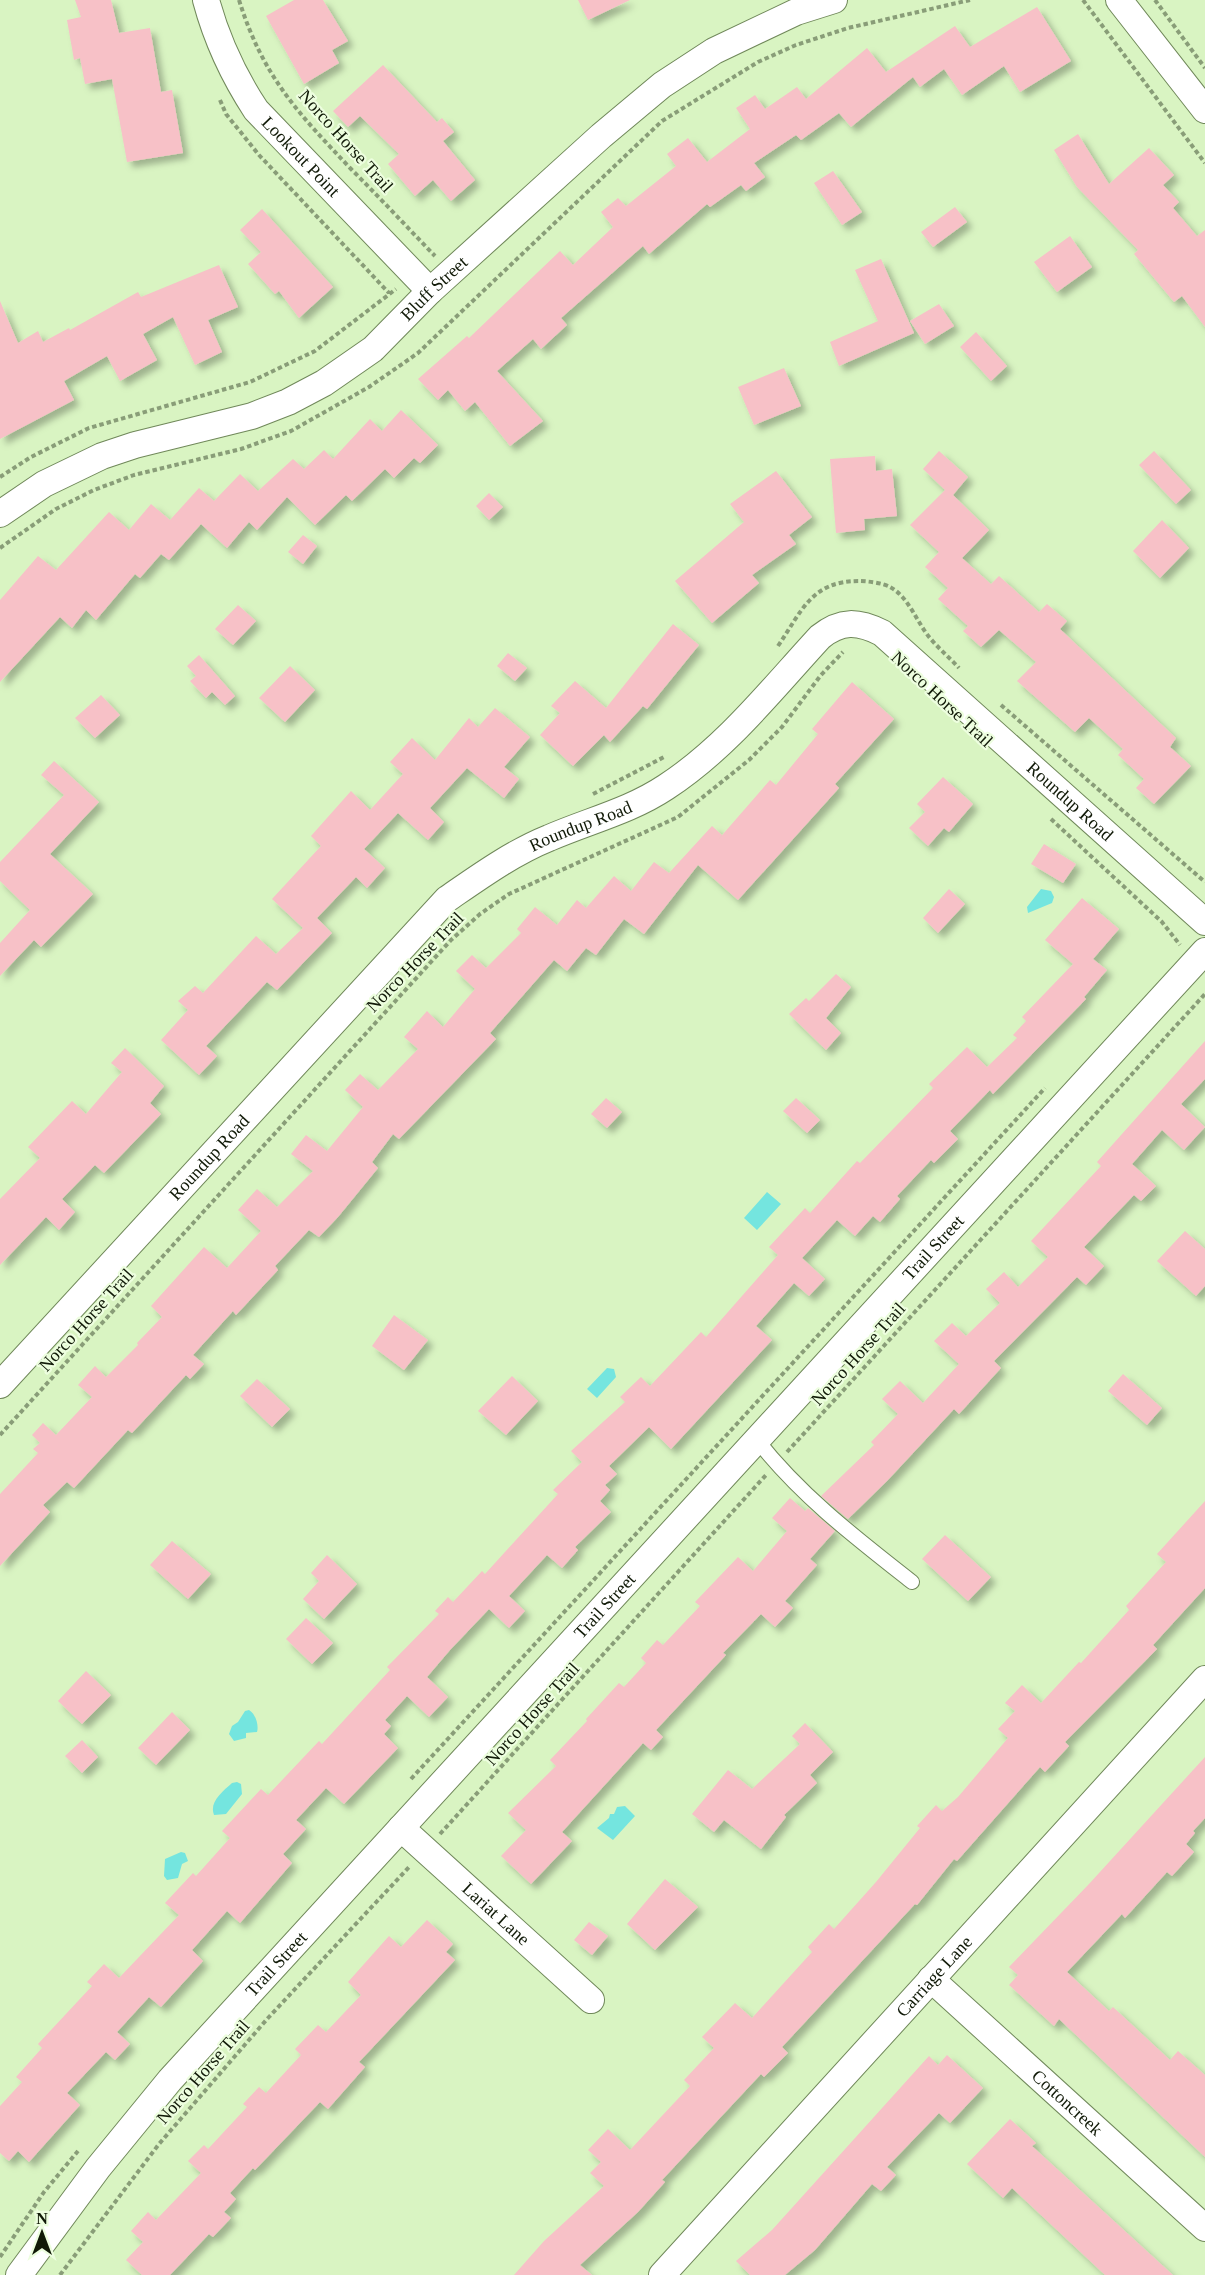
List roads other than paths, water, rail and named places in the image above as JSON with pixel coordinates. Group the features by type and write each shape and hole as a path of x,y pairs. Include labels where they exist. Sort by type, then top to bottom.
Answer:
{"street":[{"name":"Lookout Point","path":"206,0 221,50 234,77 256,110 430,291"},
{"name":"Bluff Street","path":"0,514 44,484 102,456 135,445 252,416 288,402 324,383 373,349 430,291 601,136 662,85 714,51 796,12 834,0"},
{"path":"1119,0 1205,110"},
{"name":"Roundup Road","path":"0,1385 447,899 512,856 548,838 597,821 666,787 734,730 820,637 833,627 849,623 867,626 882,633 1205,922"},
{"name":"Trail Street","path":"20,2275 98,2168 170,2080 1201,956"},
{"name":"Carriage Lane","path":"662,2275 1205,1679"},
{"name":"Lariat Lane","path":"401,1828 591,2000"},
{"name":"Cottoncreek","path":"931,1979 1205,2228"}],"lane":[{"path":"757,1440 776,1464 832,1519 912,1582"}],"water":[{"path":"1041,889 1051,891 1054,897 1052,903 1028,913 1027,907"},
{"path":"767,1192 781,1204 757,1230 744,1218"},
{"path":"607,1368 614,1369 616,1377 597,1398 587,1389"},
{"path":"249,1710 256,1720 257,1732 246,1733 246,1738 234,1741 229,1734 232,1726 238,1722 245,1711"},
{"path":"232,1783 241,1784 242,1794 226,1814 214,1815 213,1806 217,1798"},
{"path":"625,1806 635,1816 613,1840 597,1828 609,1818 610,1814 614,1814 617,1807"},
{"path":"181,1852 185,1853 188,1861 182,1864 178,1878 167,1880 164,1876 165,1859"}]}
